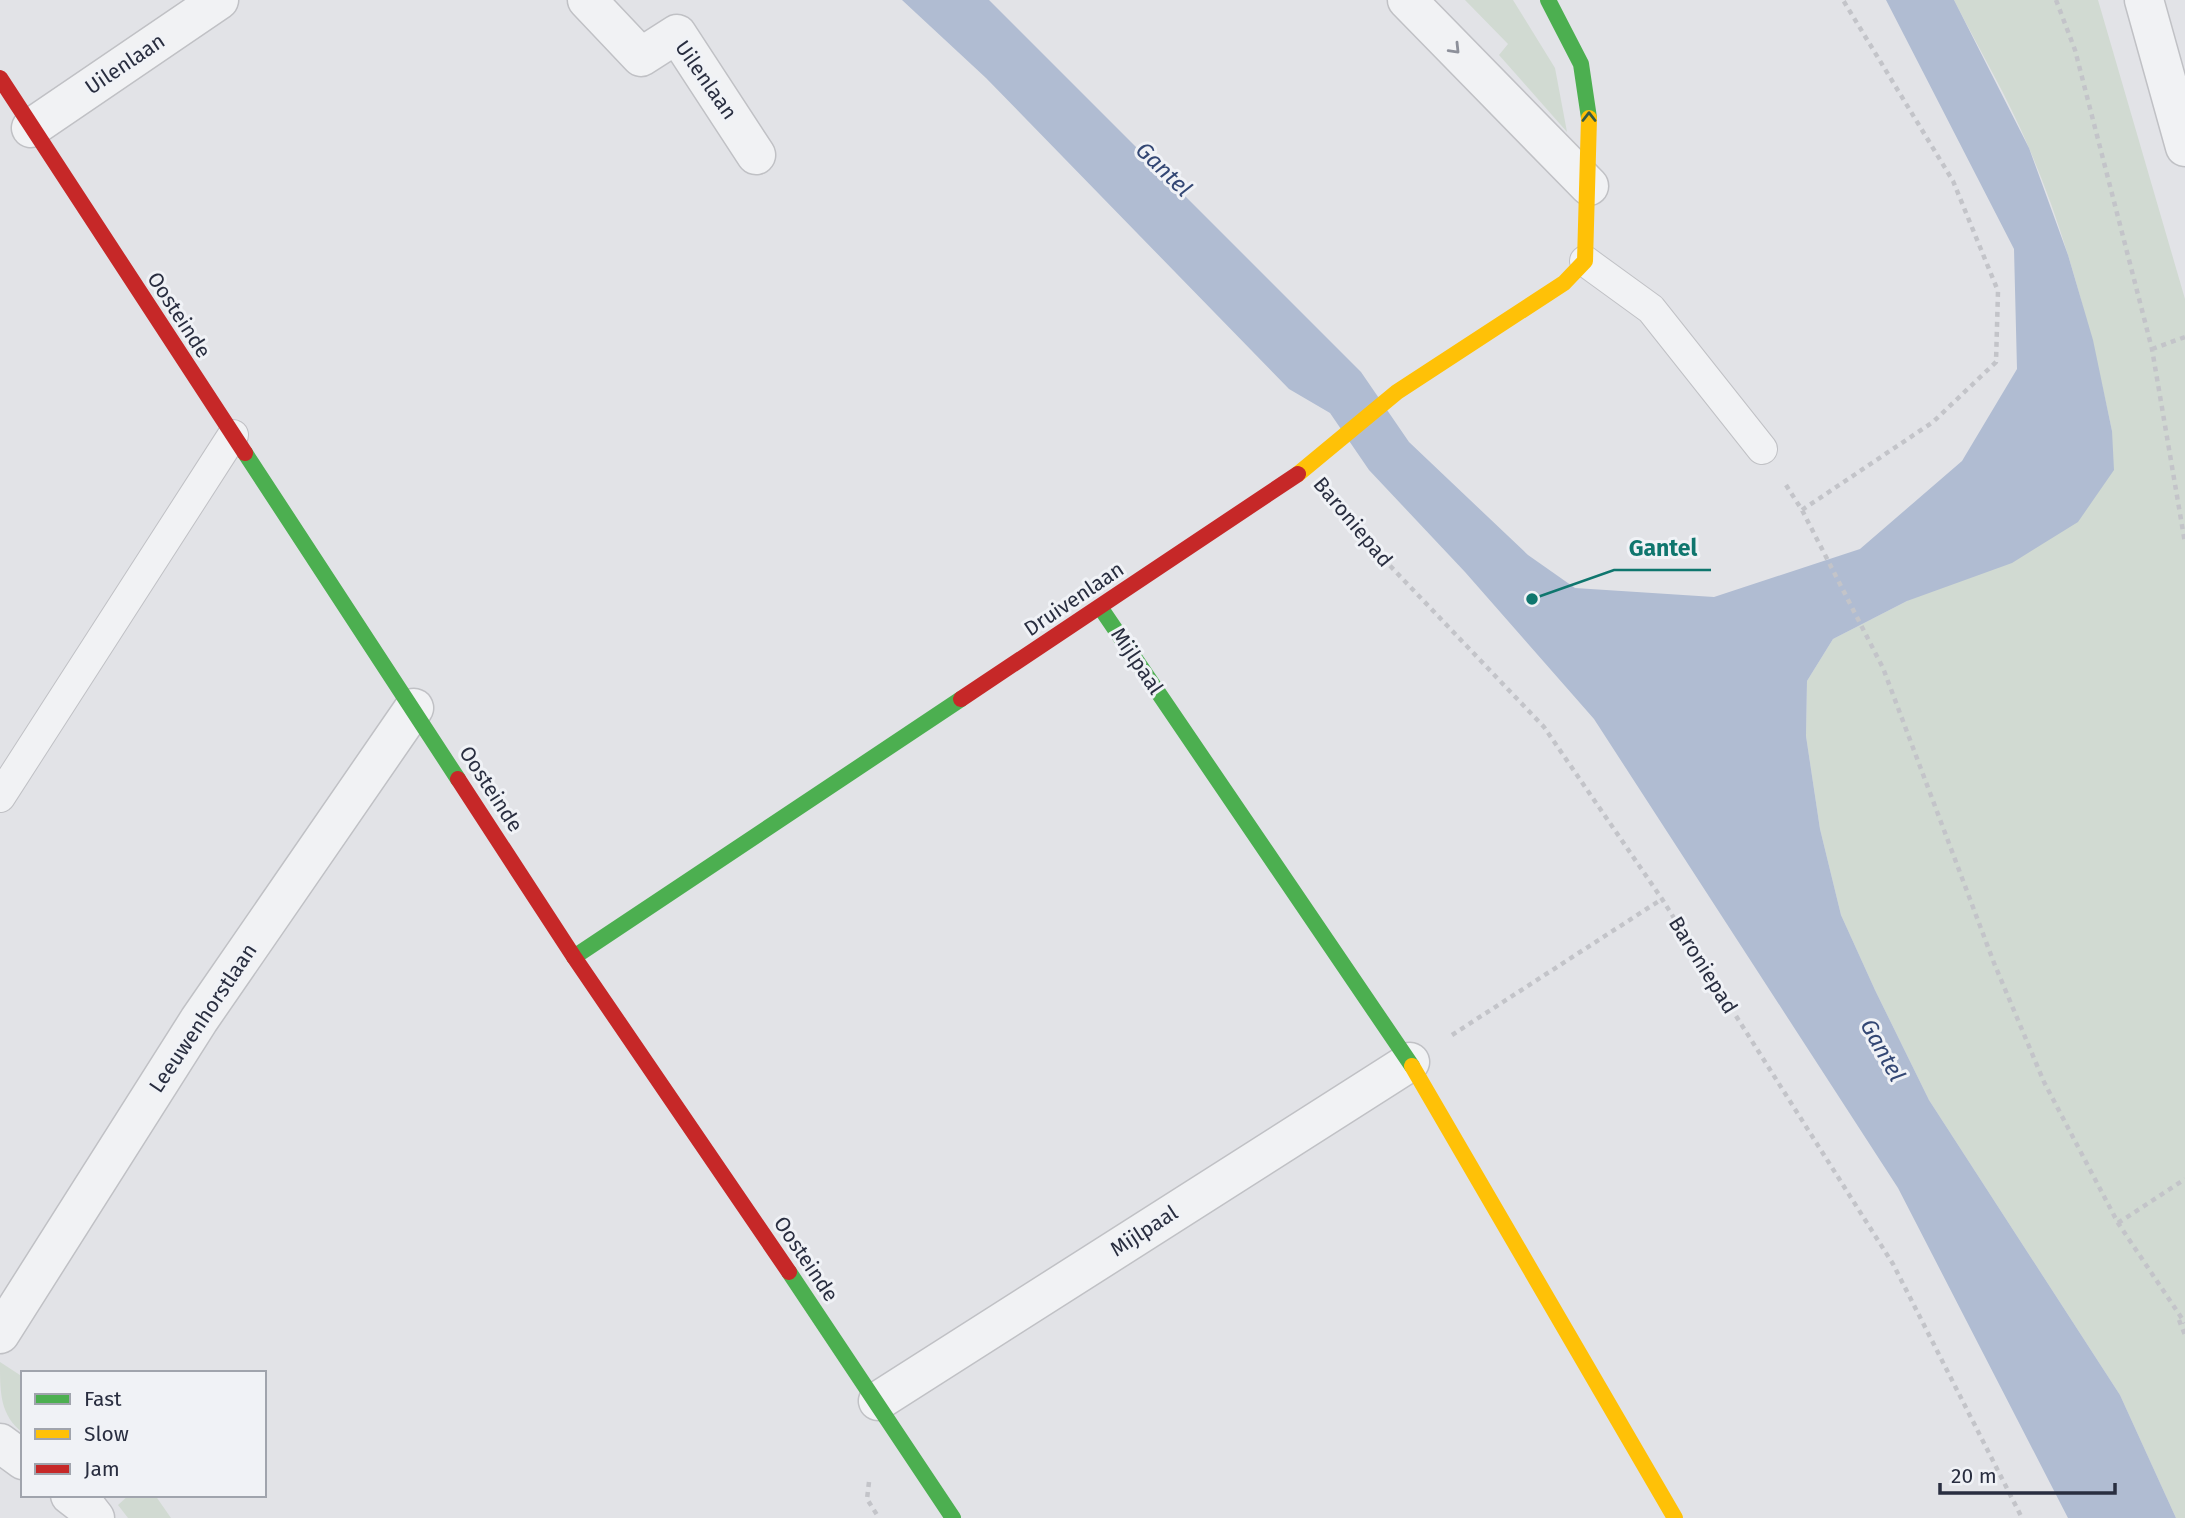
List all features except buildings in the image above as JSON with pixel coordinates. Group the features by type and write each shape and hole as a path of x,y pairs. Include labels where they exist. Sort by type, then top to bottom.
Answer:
{"street":[{"name":"Uilenlaan","path":"31,128 219,0"},
{"name":"Uilenlaan","path":"587,0 641,57 677,34 756,155"},
{"path":"1407,0 1589,186"},
{"path":"1548,0 1581,64 1589,105 1585,261"},
{"path":"2144,0 2185,147"},
{"name":"Oosteinde","path":"0,78 414,708 574,957 878,1401 953,1518"},
{"name":"Druivenlaan","path":"574,957 1307,468 1338,435 1386,400 1564,283 1585,261"},
{"name":"Mijlpaal","path":"1100,607 1410,1062 1675,1518"},
{"name":"Leeuwenhorstlaan","path":"0,1334 199,1020 414,708"},
{"name":"Mijlpaal","path":"878,1401 1410,1062"},
{"path":"0,1443 21,1459"},
{"path":"73,1497 88,1508 95,1518"}],"lane":[{"path":"1585,261 1651,309 1762,449"},
{"path":"0,797 233,435"}],"path":[{"path":"1802,510 1933,422 1996,362 1998,291 1954,181 1843,0"},
{"path":"2056,0 2075,50 2152,349 2185,543"},
{"path":"2152,349 2185,337"},
{"path":"1762,449 1802,510 1883,668 1994,963 2043,1082 2118,1223 2185,1323"},
{"name":"Baroniepad","path":"1307,468 1354,528 1544,727 1662,899 1893,1264 2022,1518"},
{"path":"1410,1062 1662,899"},
{"path":"2118,1223 2185,1179"},
{"path":"2178,1315 2185,1335"}],"shaded area":[{"path":"1465,0 1513,0 1555,68 1567,132 1499,55 1508,44"},
{"path":"1954,0 2098,0 2185,299 2185,1518 2176,1518 2120,1395 1929,1100 1841,915 1820,829 1806,736 1807,681 1833,639 1907,601 2112,431 2078,288 2056,217 2012,111"},
{"path":"0,1362 21,1376 21,1431 6,1411 0,1384"},
{"path":"127,1497 156,1497 171,1518 128,1518 118,1505"}],"water":[{"path":"902,0 989,0 1361,372 1409,442 1528,555 1575,588 1714,597 1860,549 1962,461 2017,369 2014,249 1886,0 1954,0 2029,148 2068,255 2093,340 2112,431 2114,470 2078,522 2012,563 1907,601 1833,639 1807,681 1806,736 1820,829 1841,915 1875,990 1929,1100 2120,1395 2176,1518 2068,1518 1898,1188 1594,719 1465,572 1369,470 1330,413 1289,389 986,78"}],"traffic: fast":[{"path":"1548,0 1581,64 1589,118"},
{"path":"245,453 458,779"},
{"path":"1100,607 1412,1066"},
{"path":"574,957 961,699"},
{"path":"789,1272 953,1518"}],"traffic: slow":[{"path":"1298,474 1397,392 1564,283 1585,261 1589,118"},
{"path":"1412,1066 1675,1518"}],"traffic: jam":[{"path":"0,78 245,453"},
{"path":"961,699 1298,474"},
{"path":"458,779 574,957 789,1272"}],"place":[{"name":"Gantel","path":"1532,599"}]}
